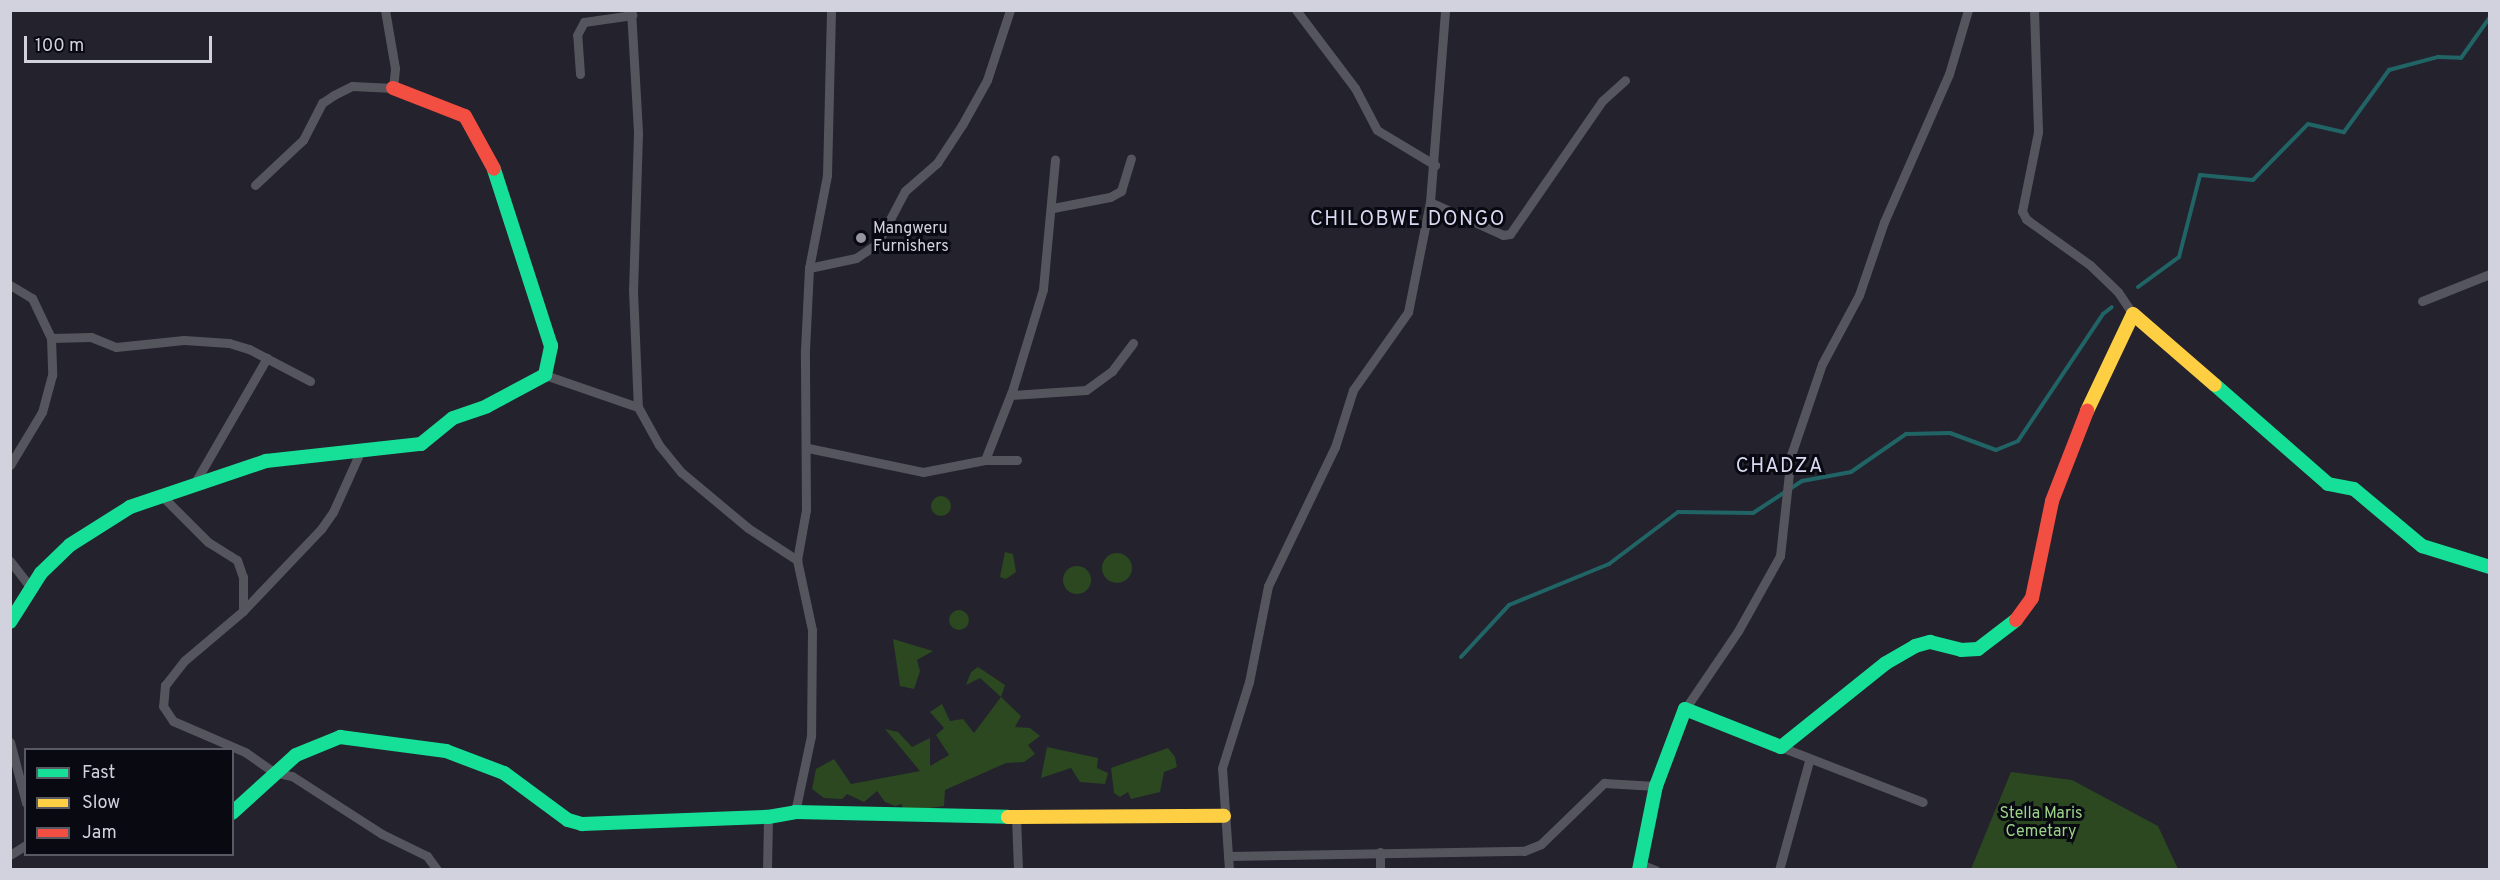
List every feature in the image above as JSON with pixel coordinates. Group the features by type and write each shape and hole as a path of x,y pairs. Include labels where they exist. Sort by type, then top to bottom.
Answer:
{"street":[{"path":"385,10 395,68 393,88"},
{"path":"795,812 811,736 810,611 797,560 806,510 808,448 805,350 809,268 826,185 831,10"},
{"path":"809,268 856,258 877,244 905,191 938,163 962,125 987,80 1010,10"},
{"path":"1296,10 1355,88 1377,130 1435,165"},
{"path":"1229,870 1222,768 1249,682 1268,586 1335,447 1353,390 1406,319 1430,202 1435,165 1445,10"},
{"path":"1656,870 1640,867 1656,786 1668,746 1685,710 1738,631 1780,556 1791,455 1822,364 1859,295 1884,222 1949,74 1968,10"},
{"path":"2034,10 2038,132 2022,211 2026,219 2090,265 2118,292 2133,314 2328,484 2354,489 2422,546 2490,567"},
{"path":"580,74 577,35 584,22 632,13 638,132 633,290 638,407 659,445 681,472 748,528 797,560"},
{"path":"1430,202 1503,235 1510,234 1602,101 1624,80"},
{"path":"255,185 303,140 322,103 352,86 393,88 465,116 489,157 503,189 551,346 546,375"},
{"path":"1053,208 1110,197 1121,191 1131,159"},
{"path":"985,460 1011,395 1043,289 1053,208 1055,160"},
{"path":"2422,301 2490,274"},
{"path":"10,285 33,298 51,338 49,394 10,465"},
{"path":"1781,747 1886,663 1915,646 1930,642 1961,650 1978,649 2002,634 2028,609 2052,501 2074,436 2133,314"},
{"path":"51,338 91,337 116,347 183,340 229,344 267,358 310,381"},
{"path":"1011,395 1086,390 1112,371 1133,344"},
{"path":"193,486 267,358"},
{"path":"10,622 32,589 69,545 130,507 162,496 266,461 427,442 453,418 487,406 546,375 638,407"},
{"path":"808,448 923,472 985,460 1017,459"},
{"path":"361,450 333,512 243,611 176,672 165,685 163,706 173,721 245,752 274,772 292,776 382,834 427,856 437,870"},
{"path":"162,496 208,542 237,561 243,577 243,611"},
{"path":"10,561 32,589"},
{"path":"1685,710 1781,747 1809,761 1923,802"},
{"path":"234,811 274,772 318,743 340,738 370,739 446,751 504,773 575,823 768,818 795,812 1016,817 1224,816"},
{"path":"10,742 24,795"},
{"path":"1779,870 1809,761"},
{"path":"1228,856 1524,851 1541,844 1594,789 1604,783 1656,786"},
{"path":"1016,817 1018,870"},
{"path":"767,870 768,818"},
{"path":"10,855 24,846"},
{"path":"1380,852 1380,870"}],"green space":[{"path":"941,496 948,499 951,506 948,513 941,516 934,513 931,506 934,499"},
{"path":"1005,552 1013,554 1016,572 1006,579 1000,577"},
{"path":"1117,553 1128,557 1132,568 1128,579 1117,583 1106,579 1102,568 1106,557"},
{"path":"1077,566 1087,570 1091,580 1087,590 1077,594 1067,590 1063,580 1067,570"},
{"path":"959,610 966,613 969,620 966,627 959,630 952,627 949,620 952,613"},
{"path":"893,639 933,651 917,660 920,671 914,689 900,686"},
{"path":"978,667 1005,685 1001,697 980,678 966,685 971,672"},
{"path":"1001,697 1021,716 1015,727 1030,728 1040,736 1028,745 1035,754 1024,762 1006,763 945,790 944,806 903,812 902,804 895,806 885,802 877,791 864,802 847,794 842,799 824,798 812,789 816,769 834,759 851,784 920,771 885,729 898,732 912,747 930,738 930,766 949,755 936,735 944,728 930,712 942,704 950,721 963,719 974,733"},
{"path":"1047,747 1098,758 1097,768 1108,773 1105,784 1080,782 1071,768 1041,778"},
{"path":"1168,748 1175,757 1177,767 1164,772 1160,792 1131,799 1128,792 1120,797 1114,793 1111,768"},
{"name":"Stella Maris Cemetary","path":"2011,772 2072,780 2158,826 2178,869 1971,869"}],"waterway":[{"path":"2138,287 2179,257 2200,175 2253,180 2308,124 2344,132 2389,70 2438,57 2461,58 2490,17"},
{"path":"1461,657 1509,605 1609,564 1678,512 1753,513 1802,481 1851,472 1906,434 1950,433 1996,450 2018,441 2103,314 2112,307"}],"traffic: fast":[{"path":"10,622 41,573 70,545 130,507 266,461 421,444 453,418 487,406 545,375 551,346 494,169"},
{"path":"2215,385 2328,484 2354,489 2422,546 2490,567"},
{"path":"1639,870 1656,786 1685,709 1781,747 1886,663 1915,646 1930,642 1961,650 1978,649 2016,620"},
{"path":"234,811 296,755 340,737 446,751 504,773 568,820 582,824 768,817 795,812 1008,817"}],"traffic: slow":[{"path":"2087,411 2133,314 2215,385"},
{"path":"1008,817 1224,816"}],"traffic: jam":[{"path":"393,88 465,116 494,169"},
{"path":"2016,620 2032,598 2052,501 2087,411"}],"place":[{"name":"Mangweru Furnishers","path":"861,238"}],"district":[{"name":"CHILOBWE DONGO","path":"1408,220"},
{"name":"CHADZA","path":"1780,467"}]}
